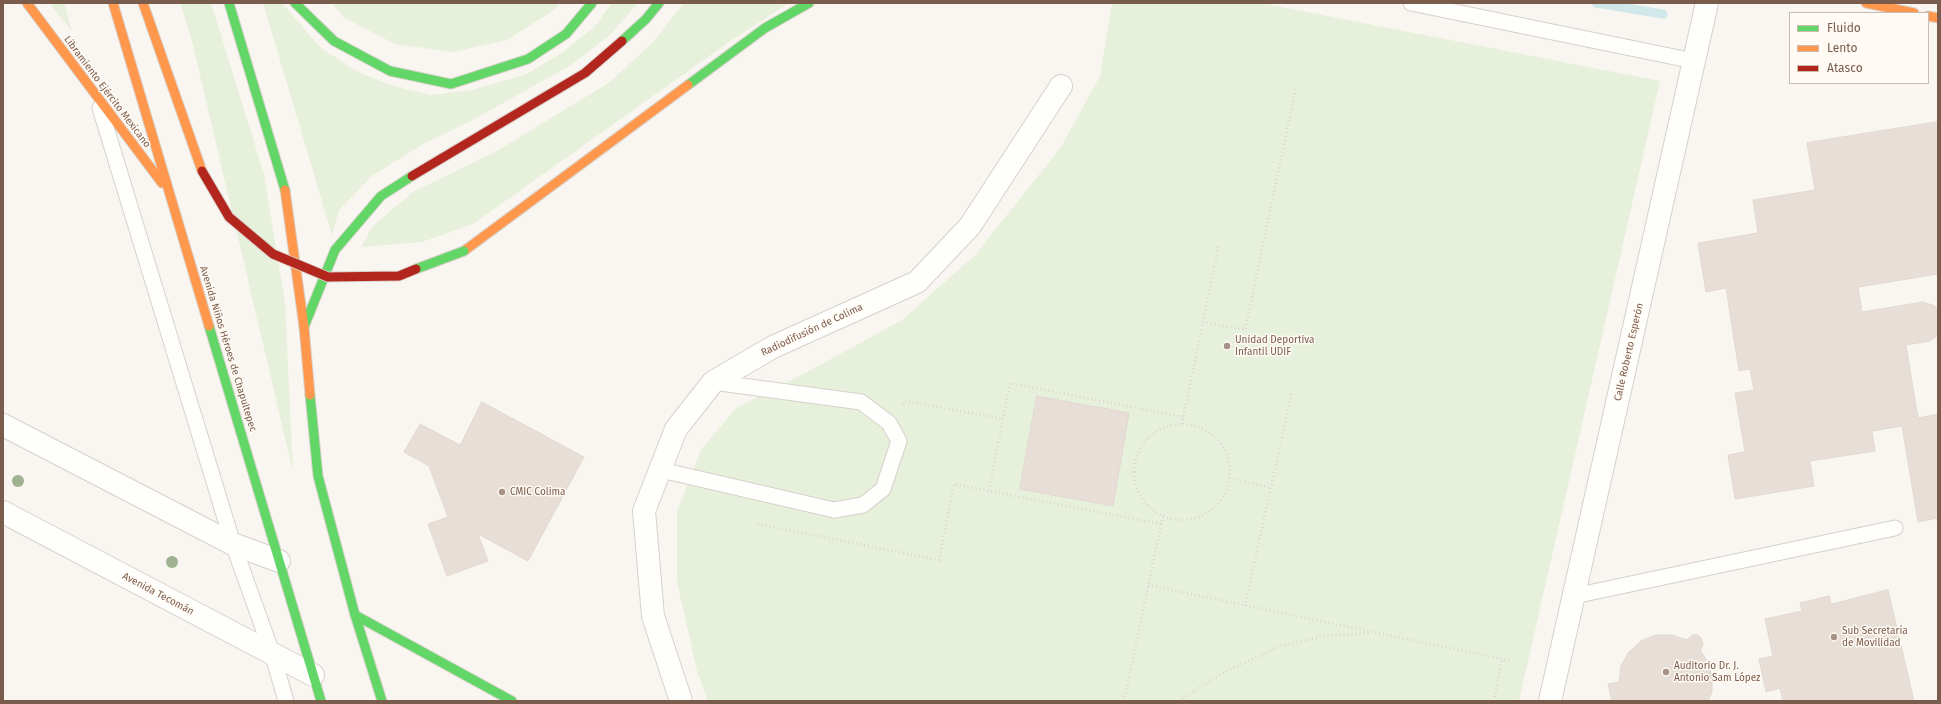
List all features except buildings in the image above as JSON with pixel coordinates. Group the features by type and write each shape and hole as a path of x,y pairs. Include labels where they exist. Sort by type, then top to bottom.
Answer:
{"main road":[{"name":"Libramiento Ejército Mexicano","path":"27,3 170,193"},
{"name":"Avenida Niños Héroes de Chapultepec","path":"113,3 321,701"},
{"path":"144,3 202,171 229,217 273,254 328,277 399,276 464,251 765,28 809,3"},
{"path":"229,3 284,182 304,327 318,476 356,616 382,701"},
{"path":"295,3 334,41 390,71 451,84 528,59 566,34 592,3"},
{"path":"304,327 335,250 381,196 428,165 585,73 646,19 659,3"},
{"path":"1866,3 1909,12"},
{"path":"356,616 512,701"}],"street":[{"name":"Calle Roberto Esperón","path":"1550,701 1707,3"},
{"name":"Radiodifusión de Colima","path":"681,701 652,616 644,511 676,429 714,382 772,347 917,282 970,226 1061,86"},
{"path":"3,426 232,544 279,560"},
{"name":"Avenida Tecomán","path":"3,512 314,676"}],"lane":[{"path":"1411,3 1694,61"},
{"path":"97,96 232,544 272,653 286,701"},
{"path":"661,470 834,510 863,505 883,489 899,441 890,423 861,402 714,382"},
{"path":"1574,596 1895,528"}],"path":[{"path":"1203,322 1245,330 1296,87"},
{"path":"1182,424 1219,244"},
{"path":"989,491 1010,383 1183,417"},
{"path":"1245,606 1292,391"},
{"path":"890,423 906,401 1003,419"},
{"path":"1182,424 1198,426 1212,435 1223,447 1229,462 1229,478 1225,493 1217,505 1206,514 1192,519 1177,520 1163,516 1150,508 1142,497 1136,484 1134,469 1137,455 1144,442 1155,432 1168,426 1182,424"},
{"path":"1229,478 1271,488"},
{"path":"758,524 939,560 954,484 1161,524"},
{"path":"1124,701 1163,516"},
{"path":"1148,585 1512,661"},
{"path":"1179,701 1223,673 1280,646 1325,636 1373,632"},
{"path":"1494,701 1502,659"}],"green space":[{"path":"49,3 64,3 72,31"},
{"path":"180,3 211,3 264,174 285,303 293,472 192,41"},
{"path":"263,3 282,3 320,47 356,71 393,86 431,95 473,90 527,74 563,52 595,26 612,3 638,3 611,34 571,65 469,122 423,144 372,176 339,210 332,235"},
{"path":"331,3 560,3 554,10 507,40 452,52 395,44 345,18"},
{"path":"684,3 789,3 729,42 473,224 422,242 361,247 373,226 413,192 497,151 610,82 653,42"},
{"name":"Unidad Deportiva Infantil UDIF","path":"1112,3 1261,3 1660,81 1519,701 708,701 697,671 677,582 677,511 701,450 736,408 807,372 902,320 975,255 1061,147 1100,76"}],"waterway":[{"path":"1596,3 1663,14"}],"traffic: fast":[{"path":"229,3 285,190"},
{"path":"295,3 334,41 390,71 451,84 528,59 566,34 592,3"},
{"path":"622,41 646,19 659,3"},
{"path":"688,85 765,28 809,3"},
{"path":"304,327 335,250 381,196 412,176"},
{"path":"416,269 464,251"},
{"path":"209,326 321,701"},
{"path":"310,395 318,476 355,615 382,701"},
{"path":"355,615 512,701"}],"traffic: slow":[{"path":"27,3 162,183"},
{"path":"113,3 209,326"},
{"path":"143,3 202,171"},
{"path":"1866,3 1909,12"},
{"path":"1929,16 1938,18"},
{"path":"464,251 688,85"},
{"path":"285,190 304,327 310,395"}],"traffic: jam":[{"path":"412,176 585,73 622,41"},
{"path":"202,171 229,217 273,254 328,277 399,276 416,269"}],"place":[{"name":"Unidad Deportiva Infantil UDIF","path":"1227,346"},
{"name":"CMIC Colima","path":"502,492"},
{"name":"Sub Secretaría de Movilidad","path":"1834,637"},
{"name":"Auditorio Dr. J. Antonio Sam López","path":"1666,672"}]}
